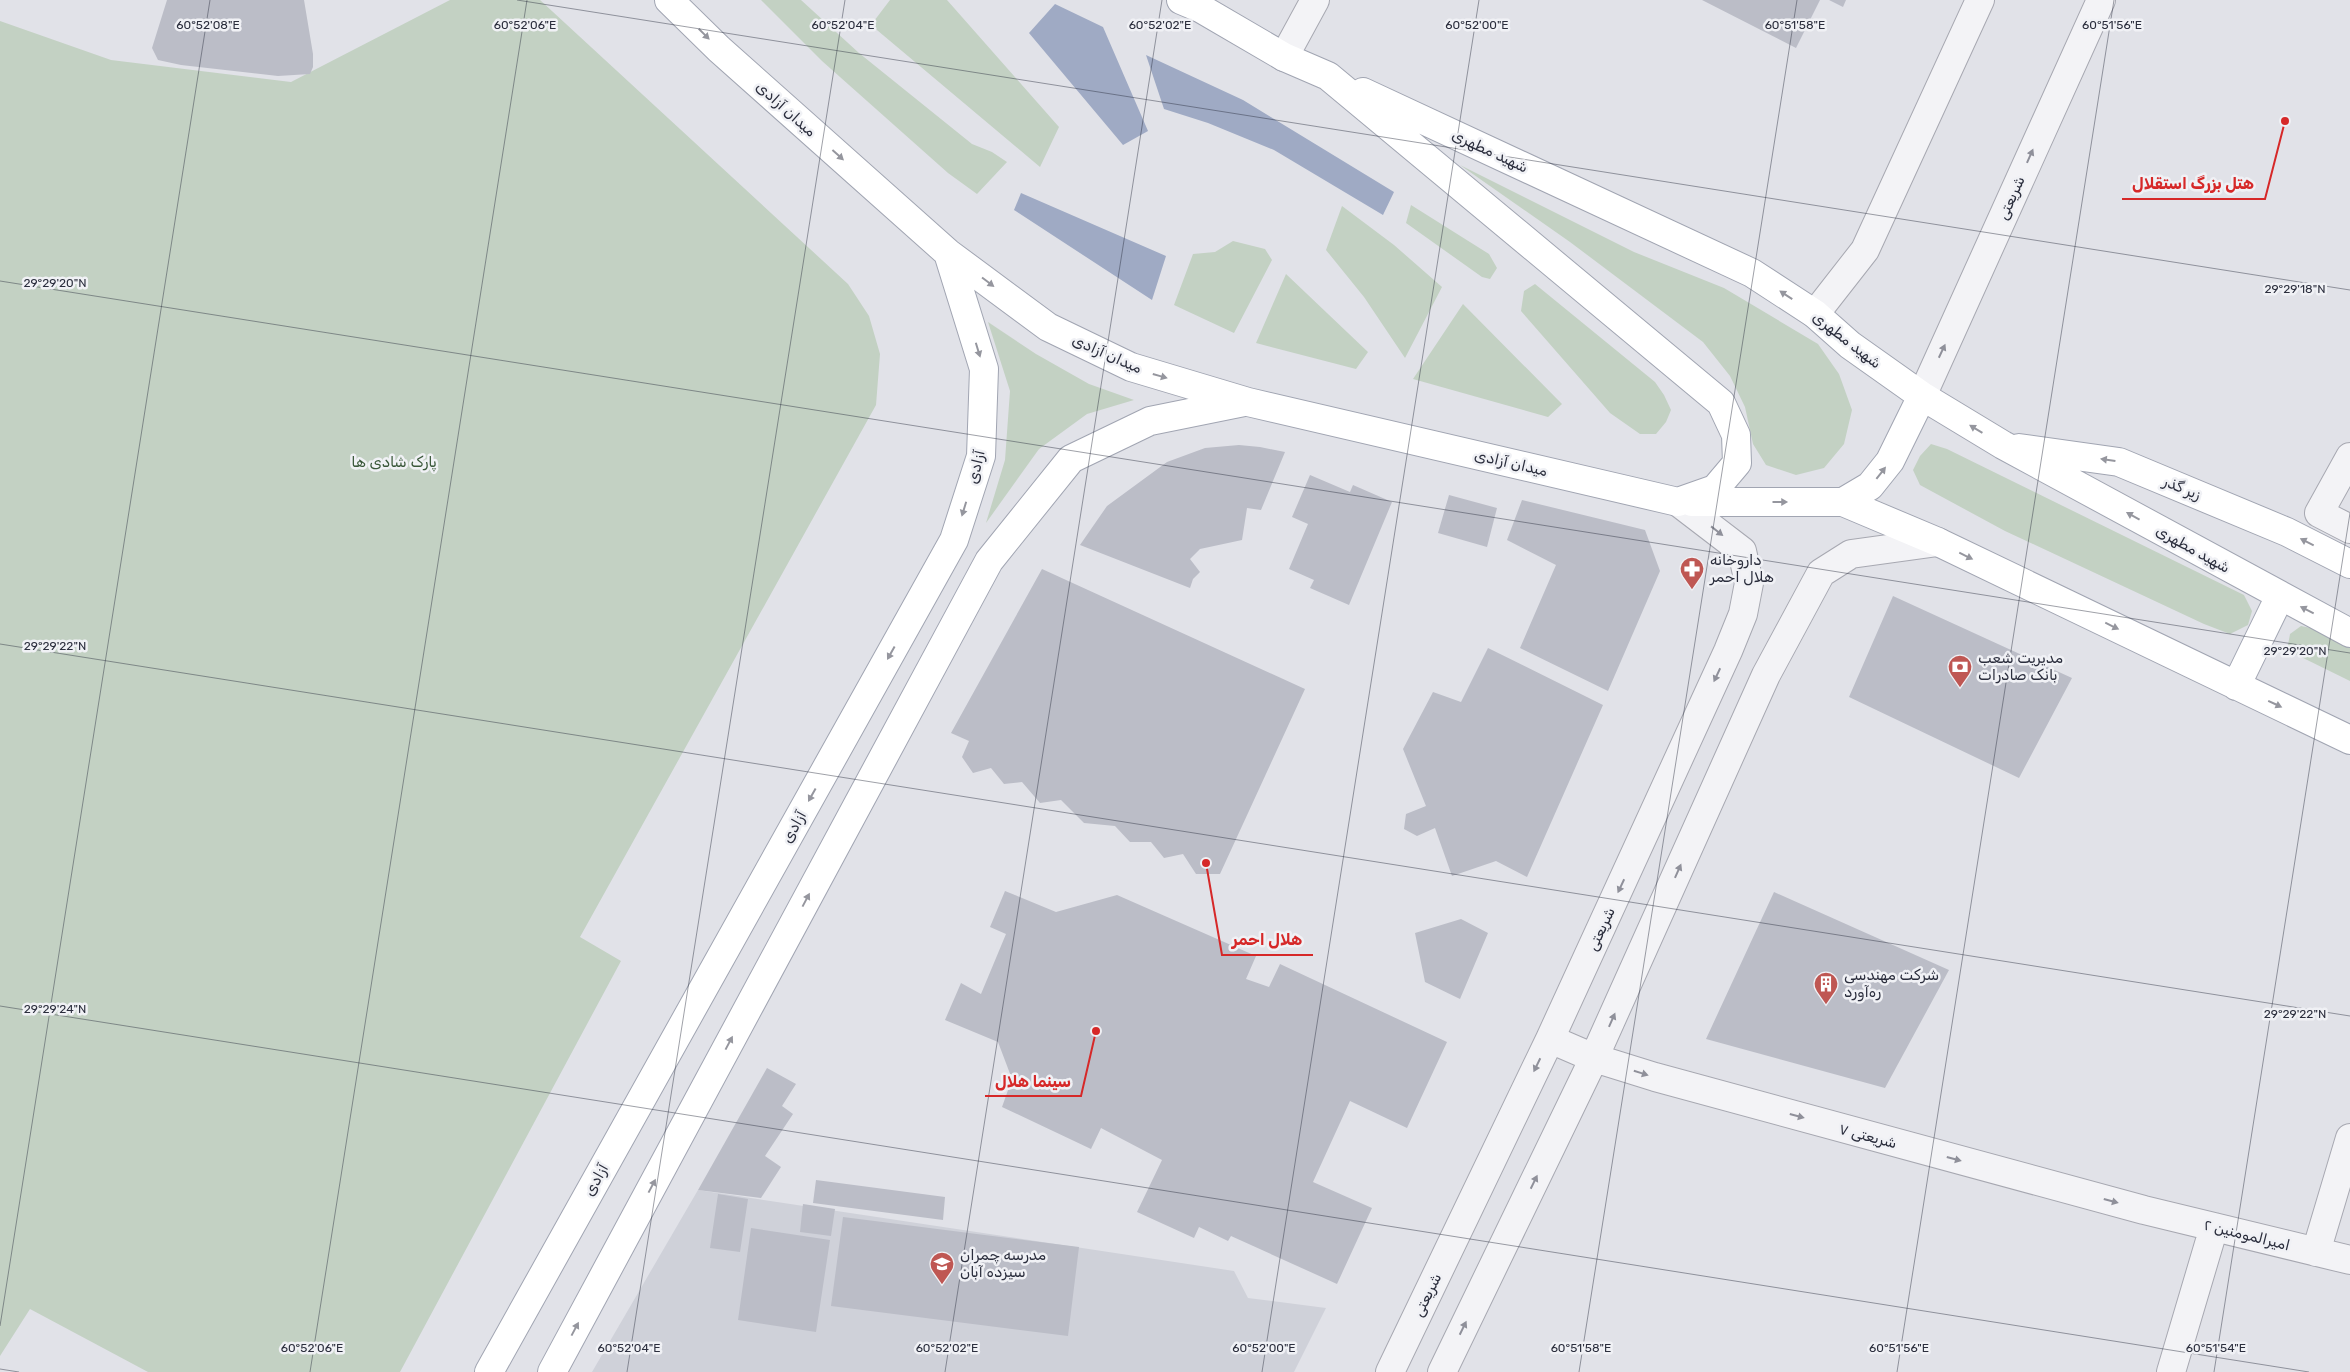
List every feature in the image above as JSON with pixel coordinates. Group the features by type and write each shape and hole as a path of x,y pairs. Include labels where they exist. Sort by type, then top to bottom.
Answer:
{"main road":[{"name":"میدان آزادی","path":"670,0 719,50 948,253 1048,327 1131,367 1248,402 1678,502"},
{"path":"1195,3 1284,57 1328,76 1721,403 1736,435 1737,463 1715,489 1678,502"},
{"name":"شهید مطهری","path":"1328,76 1752,272 1815,314 1850,345 1922,396 2003,445 2350,633"},
{"name":"آزادی","path":"489,1372 954,540 981,456 984,369 948,253"},
{"path":"1843,502 1870,486 1890,461 1922,396"},
{"path":"552,1372 989,561 1070,459 1150,421 1248,402"},
{"name":"زیر گذر","path":"2003,445 2119,462 2288,532 2350,564"},
{"path":"1678,502 1843,502 1938,542 2350,740"},
{"path":"2236,686 2280,596"}],"street":[{"path":"1284,57 1314,0"},
{"path":"1815,314 1865,250 1980,0"},
{"name":"شریعتی","path":"1922,396 2101,0"},
{"path":"2350,457 2318,513 2350,529"},
{"name":"شریعتی","path":"1390,1372 1550,1039 1728,651 1743,614 1749,584 1742,551 1678,502"},
{"path":"1442,1372 1594,1058 1766,675 1821,573 1851,554 1938,542"},
{"name":"شریعتی ۷","path":"1550,1039 1594,1058 1664,1080 2144,1210"},
{"path":"2316,1252 2350,1138"},
{"name":"امیرالمومنین ۲","path":"2144,1210 2350,1260"},
{"path":"2171,1372 2214,1227"}],"shaded area":[{"name":"مدرسه چمران سیزده آبان","path":"698,1190 1234,1271 1248,1298 1326,1308 1294,1372 592,1372"}],"green space":[{"name":"پارک شادی ها","path":"450,0 540,0 848,284 869,316 880,354 876,405 580,937 621,961 400,1372 148,1372 30,1309 0,1356 0,21 111,60 291,82"},
{"path":"761,0 801,0 859,53 972,144 992,152 1007,162 977,194 948,173 822,61"},
{"path":"890,0 947,0 1059,127 1040,167 871,25"},
{"path":"1460,165 1634,252 1724,288 1818,344 1839,374 1852,410 1844,444 1824,468 1796,475 1766,465 1753,444 1745,407 1730,376 1703,342 1570,242"},
{"path":"1411,205 1489,254 1497,268 1490,279 1482,277 1406,223"},
{"path":"1342,206 1394,245 1442,287 1405,358 1364,297 1326,250"},
{"path":"1233,241 1265,249 1272,260 1234,333 1174,305 1193,254 1215,252"},
{"path":"1286,274 1368,352 1356,369 1256,343"},
{"path":"1535,284 1655,382 1671,410 1666,422 1656,434 1640,434 1610,413 1521,311 1524,291"},
{"path":"1463,304 1562,404 1548,417 1413,379"},
{"path":"988,322 1036,354 1089,384 1134,400 1087,414 1039,449 986,523 1005,460 1010,391"},
{"path":"1931,444 1947,449 2244,595 2252,611 2248,625 2230,634 2204,624 2005,531 1920,485 1913,470 1920,456"},
{"path":"2301,626 2316,629 2350,647 2350,681 2297,655 2288,645 2290,634"}],"water":[{"path":"1055,4 1103,27 1148,131 1123,145 1029,33"},
{"path":"1146,55 1243,100 1394,192 1383,215 1274,150 1208,123 1164,109"},
{"path":"1021,193 1166,256 1152,300 1014,210"}],"building":[{"path":"167,0 304,0 313,54 313,67 310,74 278,76 181,65 158,60 152,48"},
{"path":"1702,0 1820,0 1796,48"},
{"path":"1829,0 1846,0 1843,7"},
{"path":"1239,445 1285,452 1261,510 1247,508 1242,540 1200,549 1190,559 1200,572 1193,579 1190,588 1080,545 1107,506 1167,462 1205,448"},
{"path":"1310,475 1350,492 1353,485 1392,502 1349,605 1310,588 1314,580 1289,569 1308,524 1292,517"},
{"path":"1449,495 1497,508 1487,547 1438,533"},
{"path":"1522,500 1645,530 1660,571 1608,691 1520,648 1556,565 1507,540"},
{"path":"1042,569 1305,689 1220,874 1196,874 1183,854 1164,858 1151,842 1130,842 1115,826 1084,823 1061,800 1040,803 1022,782 1004,784 991,768 973,773 962,757 969,741 951,733"},
{"name":"مدیریت شعب بانک صادرات","path":"1893,596 2072,678 2019,778 1849,697"},
{"path":"1488,648 1603,705 1527,877 1496,861 1452,876 1435,828 1417,836 1404,829 1406,814 1426,806 1403,749 1433,692 1461,702"},
{"path":"1005,891 1056,912 1117,895 1256,956 1246,979 1269,987 1280,964 1447,1042 1407,1128 1350,1101 1313,1182 1372,1208 1337,1284 1231,1236 1228,1241 1199,1227 1194,1238 1137,1212 1162,1160 1101,1128 1091,1149 1002,1107 1012,1079 998,1042 945,1020 961,983 981,994 1006,934 990,927"},
{"name":"شرکت مهندسی ره‌آورد","path":"1774,892 1949,970 1885,1088 1706,1039"},
{"path":"1461,919 1488,933 1460,999 1425,982 1415,933"},
{"path":"767,1068 796,1084 782,1106 793,1114 765,1156 781,1167 761,1198 698,1190"},
{"path":"816,1180 945,1197 943,1220 813,1203"},
{"path":"718,1194 748,1199 740,1252 710,1248"},
{"path":"803,1204 835,1209 831,1236 800,1232"},
{"path":"843,1217 1079,1247 1068,1336 831,1306"},
{"path":"751,1228 830,1240 816,1332 738,1320"}],"place":[{"name":"هتل بزرگ استقلال","path":"2285,121"},
{"name":"داروخانه هلال احمر","path":"1692,590"},
{"name":"مدیریت شعب بانک صادرات","path":"1960,688"},
{"name":"هلال احمر","path":"1206,863"},
{"name":"شرکت مهندسی ره‌آورد","path":"1826,1005"},
{"name":"سینما هلال","path":"1096,1031"},
{"name":"مدرسه چمران سیزده آبان","path":"942,1285"}]}
